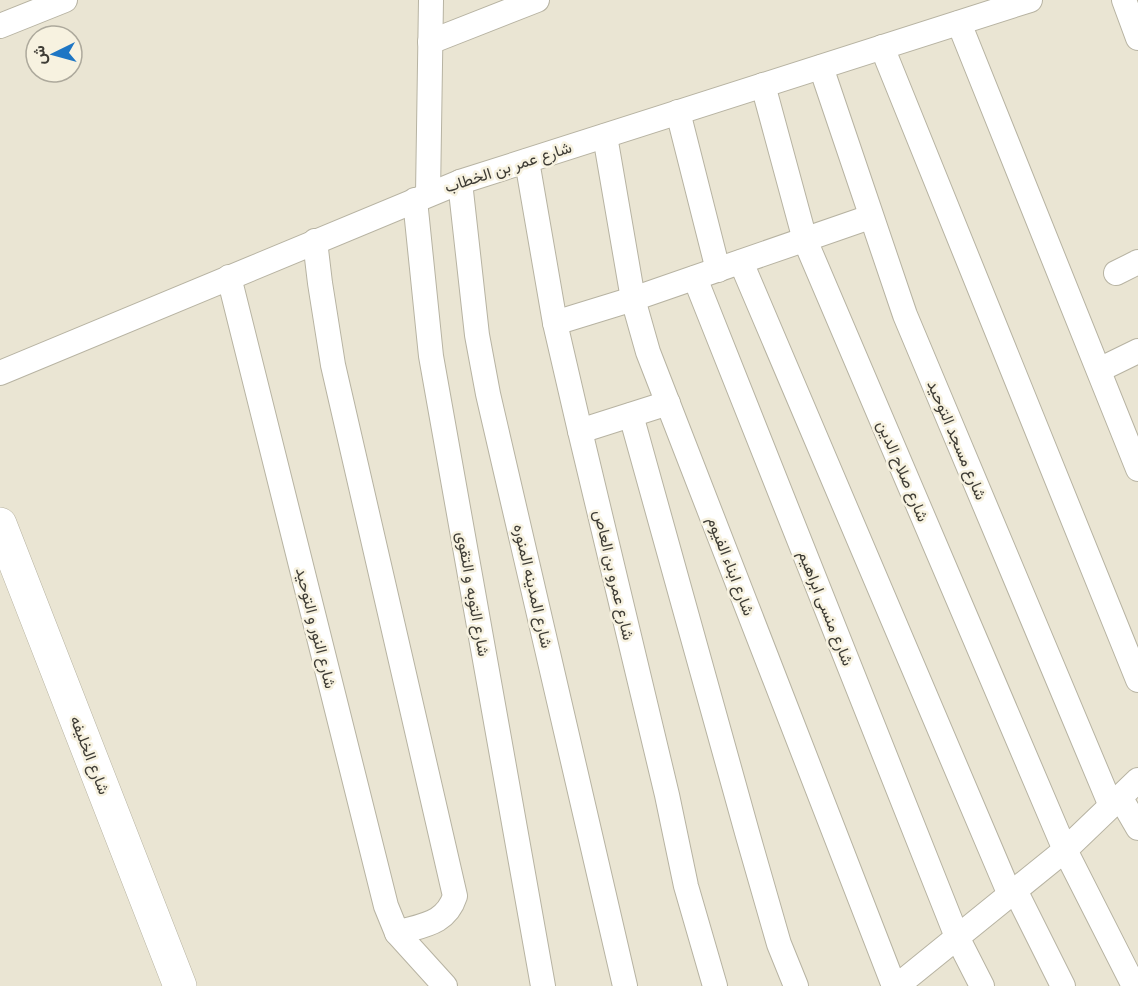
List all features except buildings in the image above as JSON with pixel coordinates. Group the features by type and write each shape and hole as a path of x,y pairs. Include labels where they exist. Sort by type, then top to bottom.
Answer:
{"main road":[{"name":"شارع الخليفه","path":"0,524 180,986"}],"street":[{"path":"0,26 66,0"},
{"name":"شارع التوبه و التقوى","path":"431,0 422,197 431,356 543,986"},
{"path":"430,42 537,0"},
{"name":"شارع عمر بن الخطاب","path":"0,373 460,182 1030,0"},
{"path":"1124,0 1138,38"},
{"path":"959,23 1099,370 1133,439 1138,469"},
{"path":"882,47 1138,680"},
{"name":"شارع مسجد التوحيد","path":"821,67 905,315 1115,802 1138,828"},
{"name":"شارع صلاح الدين","path":"763,85 805,240 1065,850 1134,986"},
{"path":"678,112 718,270"},
{"name":"شارع ابناء الفيوم","path":"605,136 633,299 648,352 896,986"},
{"name":"شارع عمرو بن العاص","path":"527,161 555,323 667,795 686,886 715,986"},
{"name":"شارع المدينه المنوره","path":"460,182 477,335 488,394 625,986"},
{"path":"555,323 633,299 870,217"},
{"path":"315,241 333,365 455,896 451,909 442,918 398,933"},
{"path":"741,262 1013,892 1063,986"},
{"path":"1116,273 1138,262"},
{"name":"شارع النور و التوحيد","path":"229,277 386,906 398,933 445,986"},
{"name":"شارع منسى ابراهيم","path":"695,278 957,937 982,986"},
{"path":"1099,370 1138,351"},
{"path":"580,431 668,403"},
{"path":"632,415 779,944 796,986"},
{"path":"896,986 1065,850 1138,780"}]}
